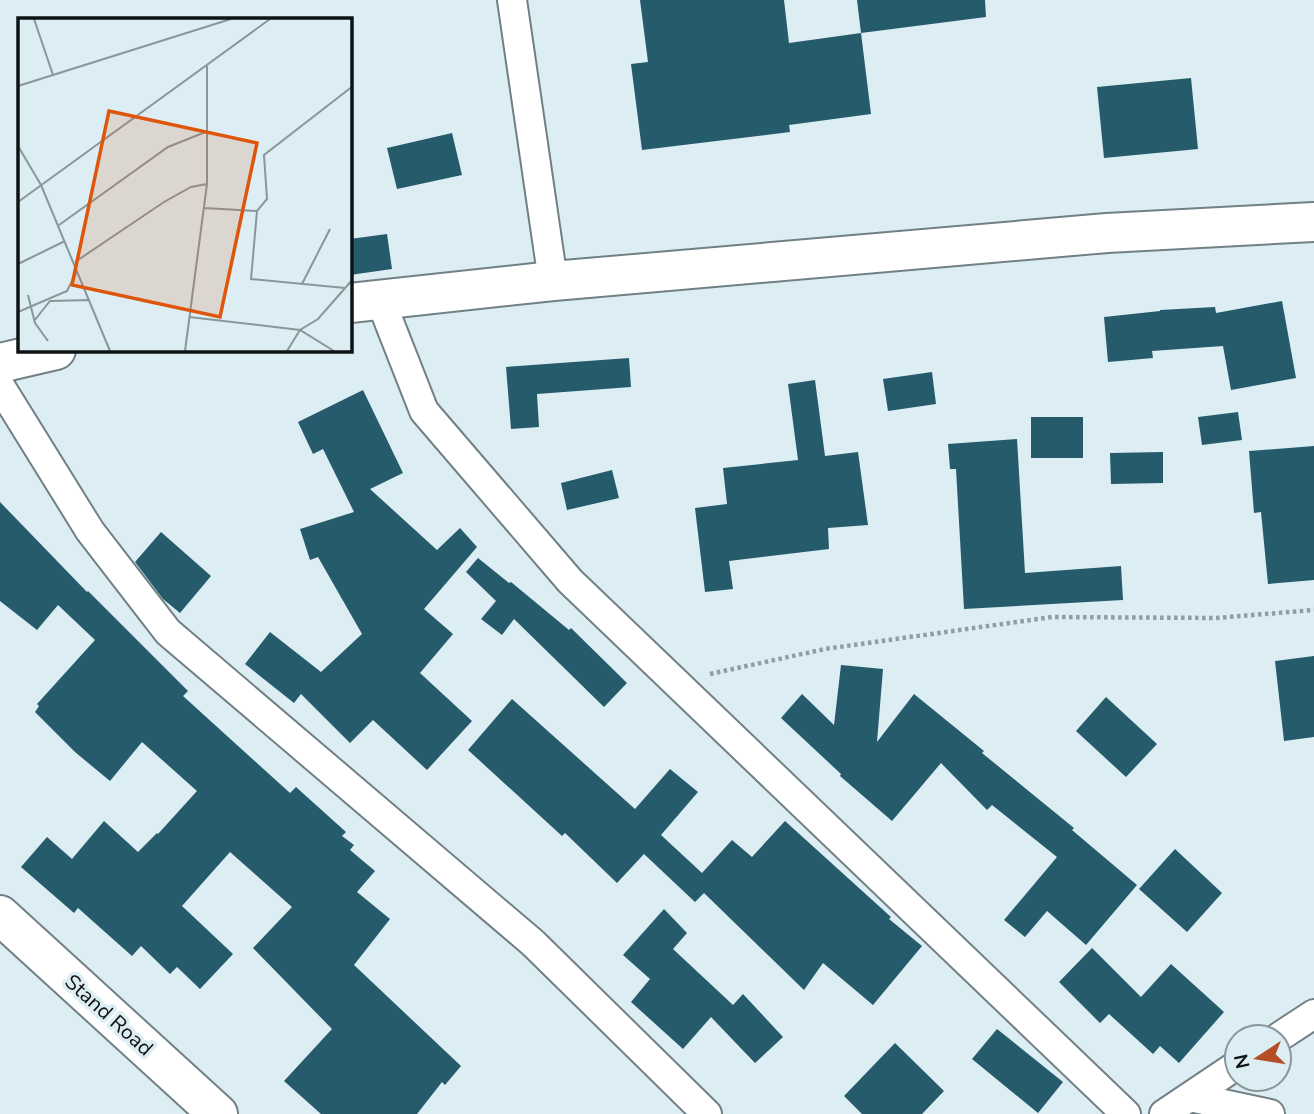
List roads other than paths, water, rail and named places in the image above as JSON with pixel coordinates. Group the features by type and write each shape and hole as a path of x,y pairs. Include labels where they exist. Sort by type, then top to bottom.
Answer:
{"main road":[{"path":"365,301 553,281 1107,233 1314,222"},
{"path":"0,363 47,352"},
{"name":"Stand Road","path":"0,915 218,1114"}],"street":[{"path":"512,0 553,281"},
{"path":"365,301 424,411 570,582 1126,1114"},
{"path":"0,386 90,531 168,632 533,943 707,1114"},
{"path":"1293,1028 1314,1014"},
{"path":"1164,1114 1223,1075"},
{"path":"1190,1097 1270,1114"}]}
